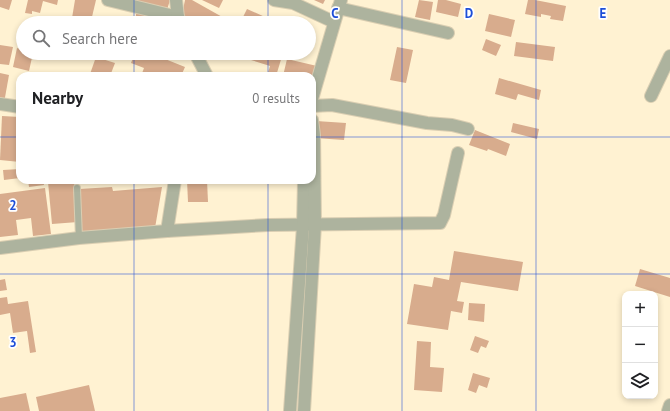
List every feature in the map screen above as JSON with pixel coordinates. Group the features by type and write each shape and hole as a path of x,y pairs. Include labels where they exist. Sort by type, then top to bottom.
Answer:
{"street":[{"path":"108,0 166,16"},
{"path":"176,0 179,16"},
{"path":"274,0 293,3 334,22"},
{"path":"316,85 340,4 448,33"},
{"path":"651,96 670,56"},
{"path":"199,60 205,72"},
{"path":"0,104 16,106"},
{"path":"316,106 332,105 427,124 452,125 468,129"},
{"path":"0,248 79,238 268,225 440,223 444,215 458,153"},
{"path":"167,231 174,184"},
{"path":"290,411 309,225 304,184"},
{"path":"304,411 311,184"},
{"path":"668,411 670,405"}],"lane":[{"path":"77,188 79,238"}],"building":[{"path":"0,0 12,0 9,10 0,7"},
{"path":"28,0 58,0 57,5 43,1 40,13 32,11 32,14 25,13"},
{"path":"75,0 96,0 92,16 72,16"},
{"path":"137,0 170,0 167,10 137,3"},
{"path":"185,0 192,0 221,16 182,16"},
{"path":"202,0 223,0 219,8"},
{"path":"314,0 325,0 323,4"},
{"path":"419,0 433,2 430,20 415,17"},
{"path":"438,0 446,0 461,4 458,17 436,12"},
{"path":"528,0 566,6 563,21 550,19 551,16 541,14 541,17 525,14"},
{"path":"247,9 263,16 244,16"},
{"path":"136,12 150,13 150,16 136,16"},
{"path":"489,14 515,20 511,37 485,31"},
{"path":"486,39 501,45 496,56 482,50"},
{"path":"516,42 555,47 553,61 514,56"},
{"path":"0,45 13,47 9,65 0,64"},
{"path":"397,47 413,50 406,83 390,80"},
{"path":"16,53 16,60 31,60 29,71 13,67"},
{"path":"95,60 106,60 115,63 112,72 91,72"},
{"path":"132,60 168,60 185,67 183,72 142,72 144,68 131,63"},
{"path":"251,60 281,60 277,72 268,72 270,66"},
{"path":"287,60 317,66 315,72 284,72"},
{"path":"0,73 9,75 4,103 0,102"},
{"path":"499,78 541,90 539,100 518,94 516,100 495,94"},
{"path":"2,116 16,117 16,162 0,160"},
{"path":"316,121 346,123 344,140 316,138"},
{"path":"513,123 539,129 537,139 511,132"},
{"path":"475,130 510,144 506,156 488,149 487,151 469,145"},
{"path":"16,169 16,178 4,180 3,170"},
{"path":"29,184 44,185 29,187"},
{"path":"48,184 74,184 78,222 52,224"},
{"path":"187,184 207,184 208,202 188,202"},
{"path":"112,187 113,191 162,187 155,228 82,232 79,189"},
{"path":"45,188 51,234 33,236 31,218 16,220 18,235 0,237 0,194"},
{"path":"454,251 523,262 518,291 461,282 457,301 464,302 462,313 451,311 448,330 407,324 414,284 432,287 434,277 449,280"},
{"path":"640,269 670,278 670,297 658,293 658,291 651,291 635,286"},
{"path":"5,279 7,290 0,291 0,280"},
{"path":"7,297 8,304 28,301 36,352 30,353 27,331 13,333 10,313 0,315 0,298"},
{"path":"469,303 485,304 484,322 468,320"},
{"path":"475,336 489,341 486,348 481,346 478,353 470,350"},
{"path":"417,341 431,342 430,367 444,368 442,392 414,390"},
{"path":"473,373 490,378 487,388 479,385 476,393 468,390"},
{"path":"89,385 95,411 39,411 36,397"},
{"path":"26,393 30,411 0,411 0,398"}]}
